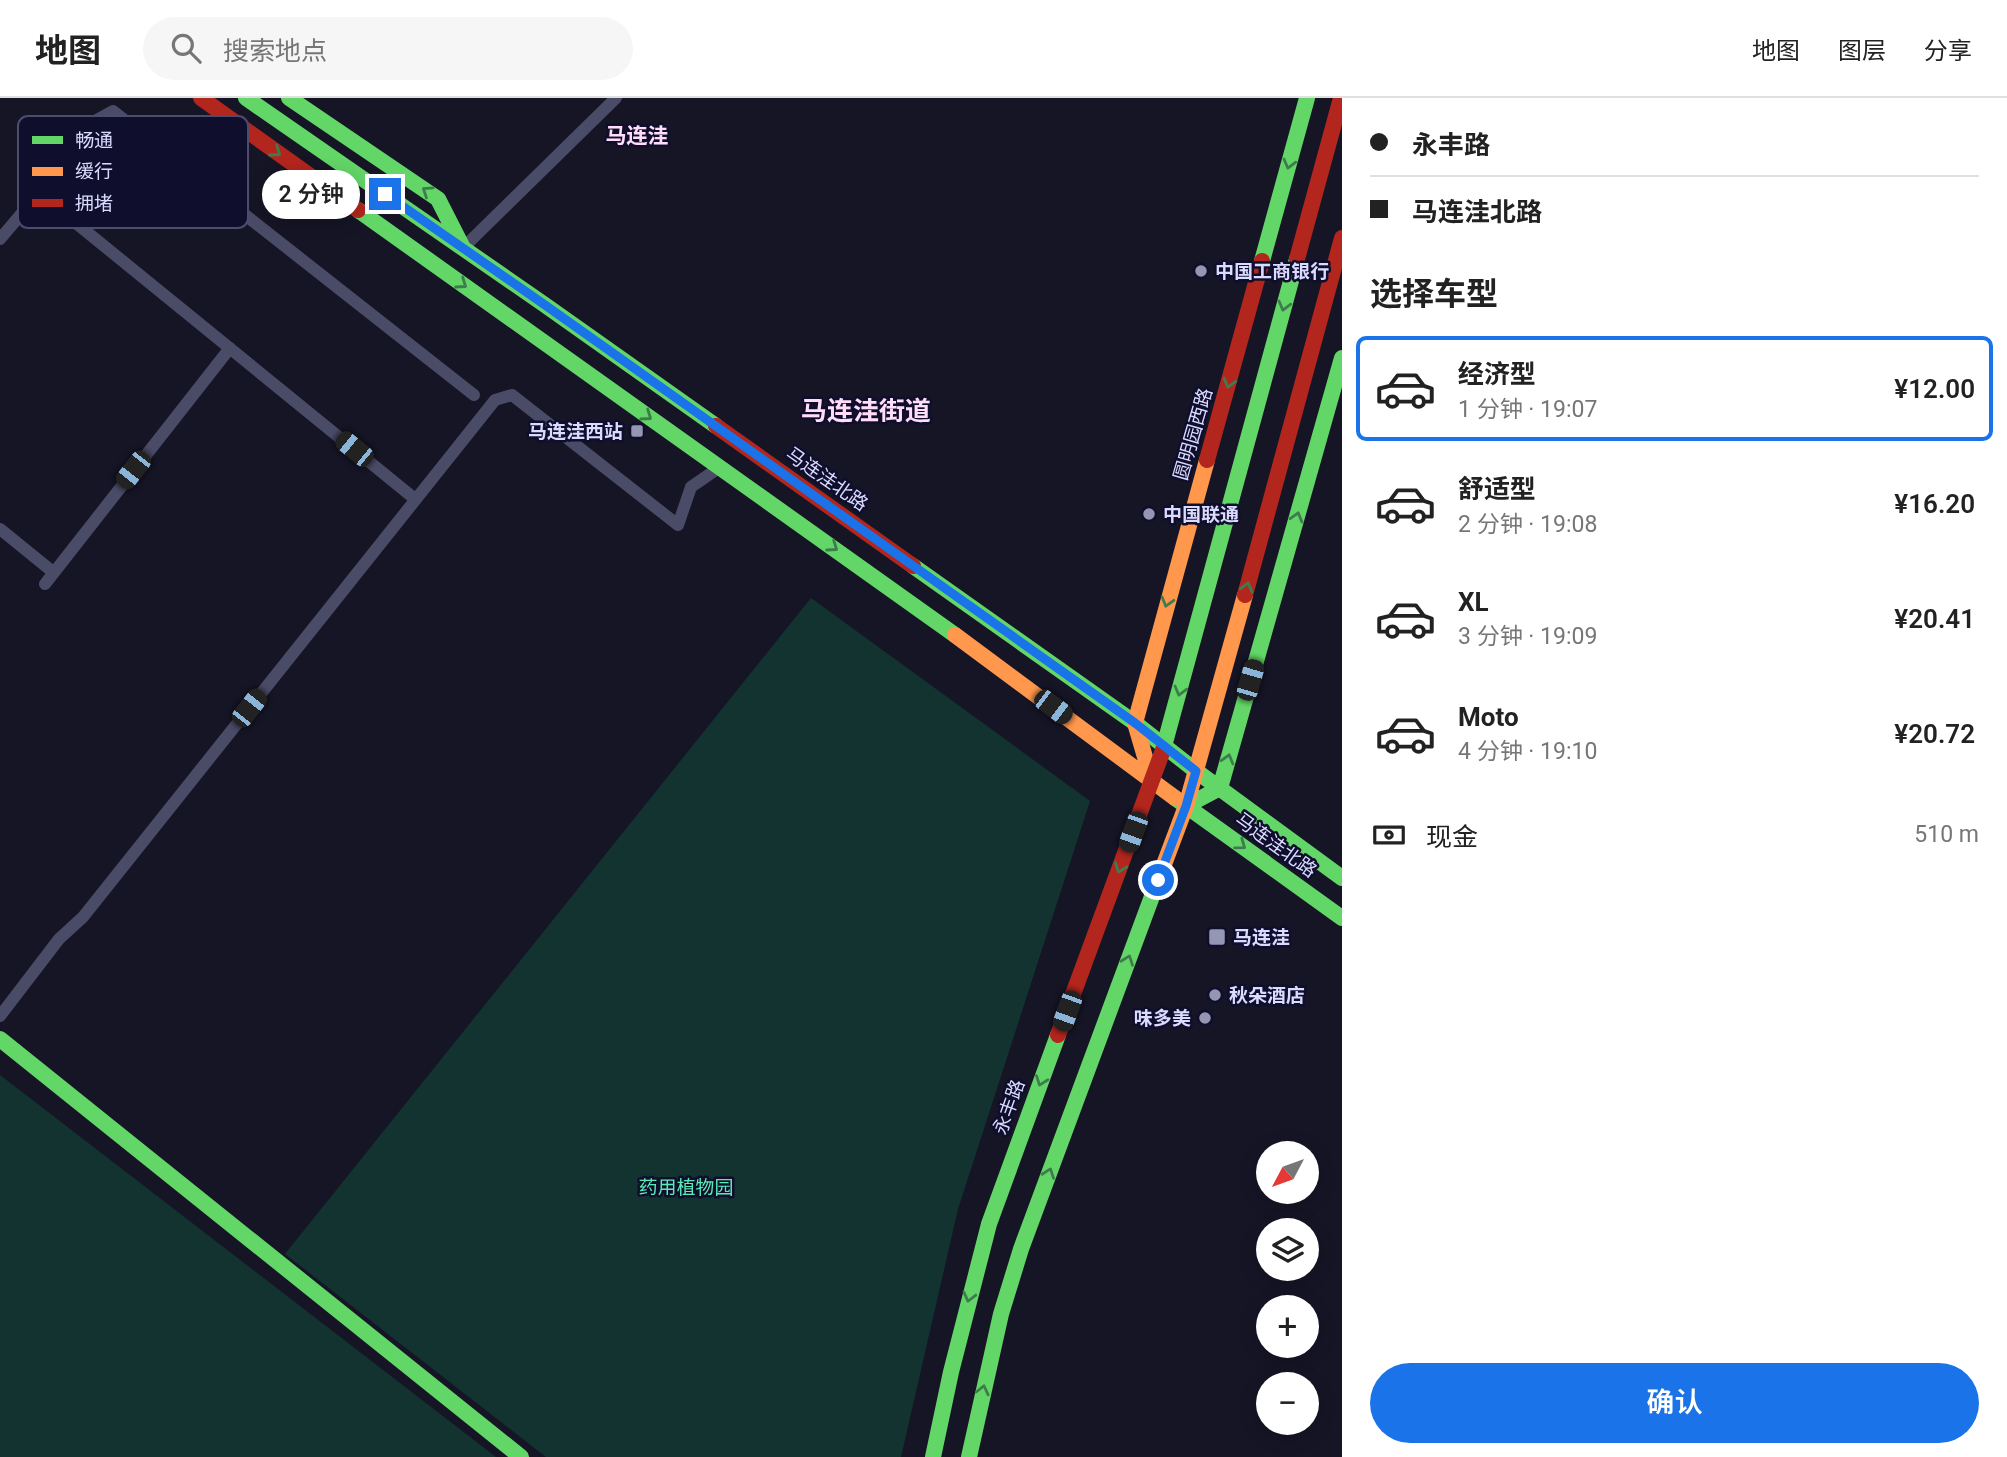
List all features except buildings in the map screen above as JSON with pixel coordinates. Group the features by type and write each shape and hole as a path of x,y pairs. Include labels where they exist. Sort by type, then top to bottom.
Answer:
{"main road":[{"path":"201,98 226,116"},
{"name":"马连洼北路","path":"246,98 1135,723 1342,878"},
{"name":"马连洼北路","path":"289,98 438,199 463,248"},
{"name":"圆明园西路","path":"1135,723 1307,98"},
{"path":"1165,745 1340,98"},
{"path":"248,131 936,620 1152,781"},
{"path":"969,1457 1001,1314 1021,1249 1186,806 1342,238"},
{"path":"1186,806 1220,788 1342,358"},
{"path":"1135,723 1152,781"},
{"name":"永丰路","path":"933,1457 951,1371 989,1224 1165,745"},
{"name":"马连洼北路","path":"1152,781 1342,918"},
{"path":"0,1039 521,1457"}],"street":[{"path":"463,248 616,98"},
{"path":"104,116 113,111 119,116"},
{"path":"248,217 474,395"},
{"path":"0,239 18,218"},
{"path":"82,228 415,499"},
{"path":"45,584 230,348"},
{"path":"0,1016 59,939 83,917 495,400 512,396 678,525 691,487 720,467"},
{"path":"0,529 52,572"}],"green space":[{"name":"药用植物园","path":"811,598 1090,801 958,1209 901,1457 546,1457 285,1254"},
{"path":"0,1075 496,1457 0,1457"}],"traffic: fast":[{"path":"246,98 716,426"},
{"path":"289,98 438,199 463,248"},
{"path":"1262,261 1307,98"},
{"path":"358,210 955,635"},
{"path":"1163,750 1297,259"},
{"path":"1186,806 1220,788 1342,358"},
{"path":"913,566 1135,723 1342,878"},
{"path":"1175,798 1342,918"},
{"path":"969,1457 1001,1314 1021,1249 1154,891"},
{"path":"933,1457 951,1372 989,1224 1058,1035"},
{"path":"0,1039 521,1457"}],"traffic: slow":[{"path":"1152,781 1135,723 1207,460"},
{"path":"1154,891 1186,806 1245,595"},
{"path":"955,635 1175,798"}],"traffic: jam":[{"path":"201,98 226,116"},
{"path":"1297,259 1341,98"},
{"path":"248,132 358,210"},
{"path":"1245,595 1342,238"},
{"path":"1207,460 1262,261"},
{"path":"716,426 913,566"},
{"path":"1058,1035 1163,750"}],"place":[{"name":"中国工商银行","path":"1201,271"},
{"name":"马连洼西站","path":"637,431"},
{"name":"中国联通","path":"1149,514"},
{"name":"马连洼","path":"1217,937"},
{"name":"秋朵酒店","path":"1215,995"},
{"name":"味多美","path":"1205,1018"}],"district":[{"name":"马连洼","path":"637,136"},
{"name":"马连洼街道","path":"866,411"}],"route":[{"path":"385,194 1135,723 1196,771 1158,880"}]}
